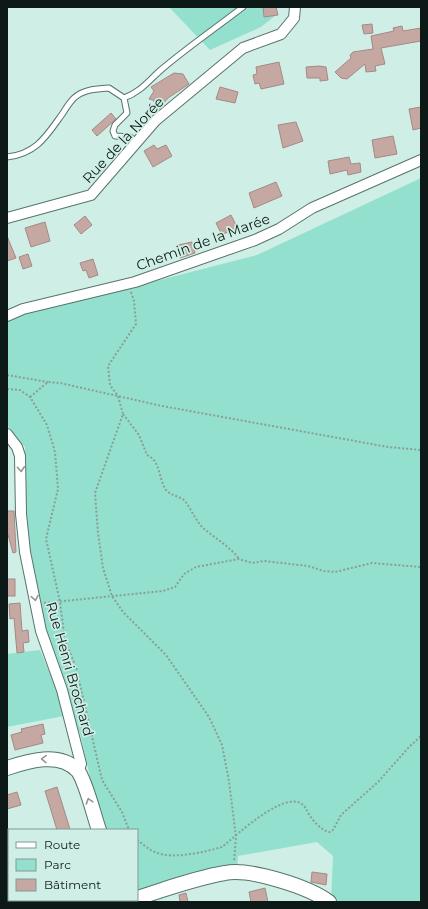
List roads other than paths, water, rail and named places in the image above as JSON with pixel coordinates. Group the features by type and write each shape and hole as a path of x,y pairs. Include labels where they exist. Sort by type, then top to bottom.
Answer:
{"main road":[{"path":"7,768 32,759 50,760 72,766 82,779 99,829"},
{"path":"138,898 208,877 232,872 253,874 296,886 311,891 329,902"}],"street":[{"name":"Rue de la Norée","path":"7,218 91,195 155,121 243,48 281,34 294,18 295,7"},
{"name":"Chemin de la Marée","path":"7,316 24,309 128,284 266,235 279,229 312,208 421,160"},
{"name":"Rue Henri Brochard","path":"7,434 17,447 20,456 21,514 25,552 41,631 62,690 74,733 81,764 78,772"}],"lane":[{"path":"124,98 134,95 162,69 244,7"},
{"path":"7,157 20,156 40,144 74,98 93,89 109,88 124,98 127,112 115,125 113,130 115,136 130,137 137,142"}]}
